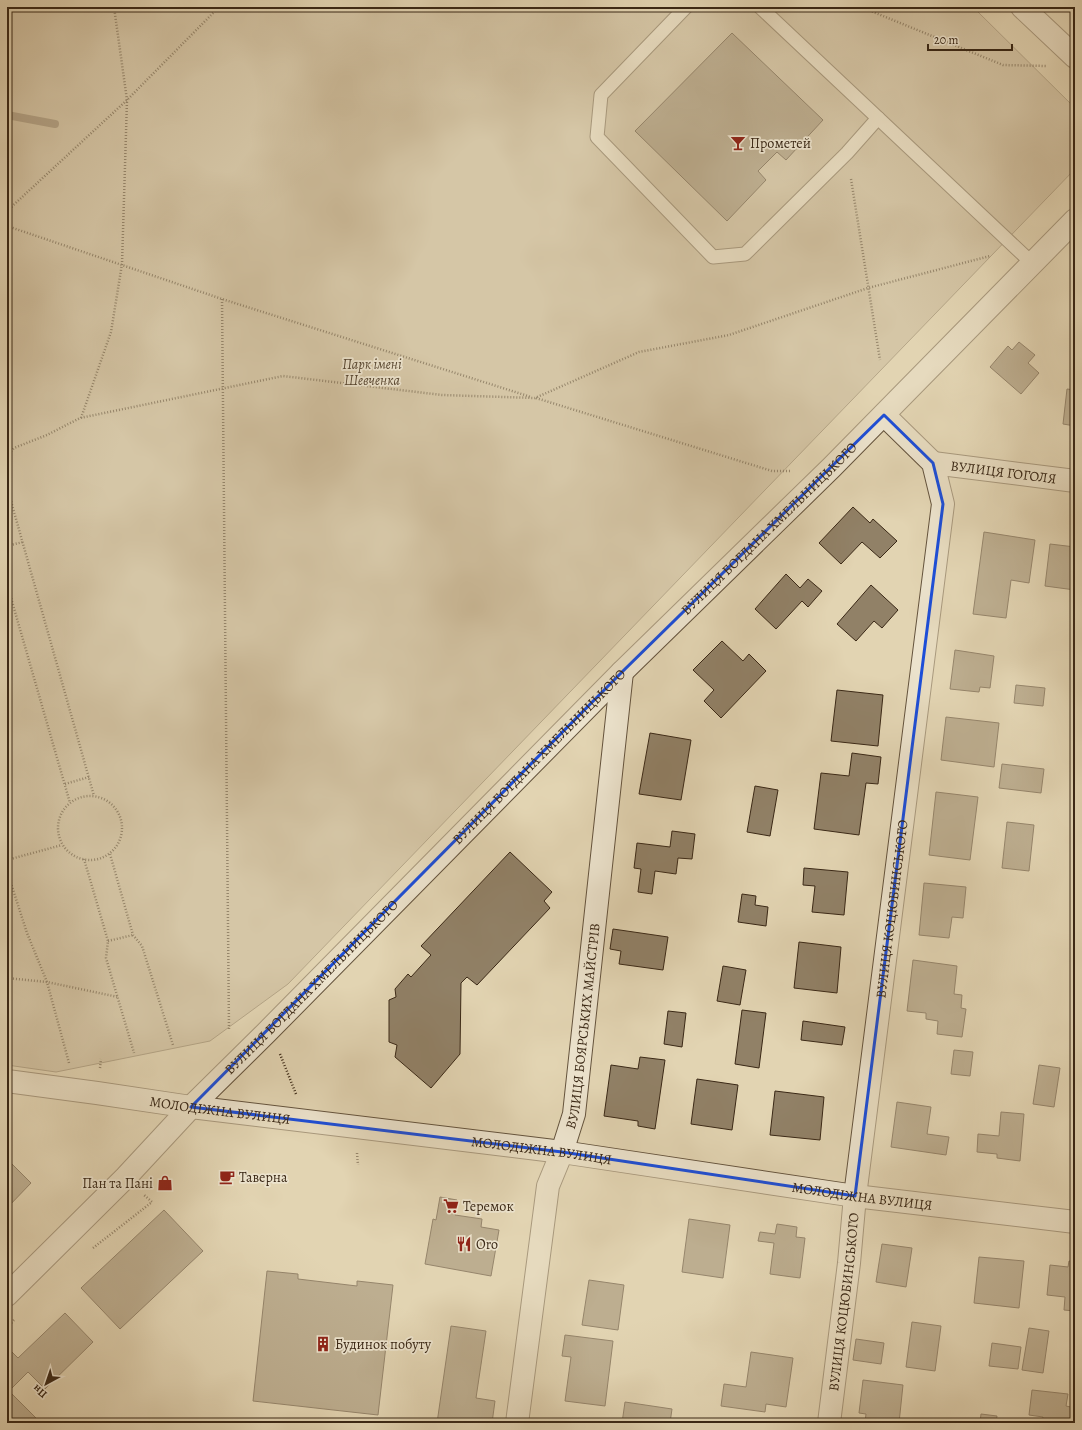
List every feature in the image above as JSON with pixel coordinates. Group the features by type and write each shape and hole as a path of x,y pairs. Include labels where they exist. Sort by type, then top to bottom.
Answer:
{"street":[{"path":"1022,7 1075,57"},
{"name":"ВУЛИЦЯ БОГДАНА ХМЕЛЬНИЦЬКОГО","path":"7,1296 126,1177 191,1107 622,672 884,416 1075,220"},
{"path":"884,416 933,463"},
{"name":"ВУЛИЦЯ ГОГОЛЯ","path":"933,463 1075,481"},
{"name":"ВУЛИЦЯ КОЦЮБИНСЬКОГО","path":"829,1423 943,504 933,463"},
{"name":"ВУЛИЦЯ БОЯРСЬКИХ МАЙСТРІВ","path":"517,1423 548,1186 562,1152 574,1114 622,672"},
{"name":"МОЛОДІЖНА ВУЛИЦЯ","path":"7,1082 97,1093 191,1107 562,1152 856,1196 1075,1222"}],"lane":[{"path":"686,7 601,95 597,137 713,257 745,254 847,152 878,118"},
{"path":"760,7 1032,263"}],"path":[{"path":"80,418 111,332 122,264 127,100 114,7"},
{"path":"7,211 127,100 219,7"},
{"path":"861,7 1003,65 1053,66"},
{"path":"847,152 880,360"},
{"path":"7,226 222,299 772,471 794,471 832,467"},
{"path":"7,456 14,448 47,435 80,418 282,376 442,395 536,398 639,352 729,335 868,288 990,256"},
{"path":"222,299 229,1030"},
{"path":"7,487 94,796"},
{"path":"7,546 23,542"},
{"path":"7,584 70,803"},
{"path":"64,784 89,777"},
{"path":"84,796 94,796 104,799 112,805 119,814 122,825 121,835 117,846 110,854 89,860 79,858 69,853 62,845 58,835 58,825 60,815 66,806 74,800 84,796"},
{"path":"7,860 62,845"},
{"path":"110,854 133,935 142,946 173,1045"},
{"path":"84,859 108,941 106,958 134,1053"},
{"path":"7,871 27,932 47,982 69,1064"},
{"path":"108,941 133,935"},
{"path":"7,978 47,982 118,997"},
{"path":"266,1033 283,1058 295,1094 302,1095"},
{"path":"355,1126 358,1165"}],"highlighted area":[{"path":"884,415 933,463 943,504 855,1196 562,1152 191,1107 622,672"}],"green space":[{"name":"Парк імені Шевченка","path":"7,7 973,7 1075,108 1075,169 288,984 210,1041 56,1072 7,1065"}],"building":[{"path":"732,33 823,120 786,160 777,152 758,171 766,180 727,221 635,131"},
{"path":"1019,342 1035,355 1028,363 1039,373 1021,394 990,367 1008,346 1012,350"},
{"path":"1067,389 1075,390 1075,426 1063,424"},
{"path":"853,507 870,523 873,519 897,541 880,558 862,542 841,564 819,543"},
{"path":"984,532 1035,540 1029,583 1011,580 1006,618 973,614"},
{"path":"1050,544 1075,547 1075,590 1045,586"},
{"path":"786,574 800,588 808,579 822,591 808,607 802,601 776,629 755,609"},
{"path":"871,585 898,610 882,628 874,621 856,641 837,624"},
{"path":"722,641 743,661 749,654 766,671 721,718 704,701 714,690 693,670"},
{"path":"955,650 994,656 990,688 980,687 979,692 950,689"},
{"path":"1016,685 1045,688 1043,706 1014,703"},
{"path":"837,690 883,695 878,746 831,741"},
{"path":"946,717 999,723 994,767 941,760"},
{"path":"650,733 691,740 681,800 639,794"},
{"path":"852,753 881,757 878,784 866,783 859,835 814,829 821,773 849,776"},
{"path":"1002,764 1044,769 1041,793 999,788"},
{"path":"755,786 778,790 770,836 747,832"},
{"path":"936,792 978,797 970,860 929,855"},
{"path":"1007,822 1034,825 1029,871 1002,868"},
{"path":"672,831 695,834 692,859 678,858 676,874 655,871 652,894 638,892 641,869 634,868 637,843 670,847"},
{"path":"510,852 552,892 544,901 550,908 477,985 467,977 461,983 460,1054 431,1088 395,1057 397,1045 389,1042 389,1000 396,997 395,989 408,974 411,977 431,955 421,946"},
{"path":"804,868 848,872 844,915 812,912 815,886 803,885"},
{"path":"924,883 966,887 963,918 952,917 949,938 919,935"},
{"path":"742,894 756,896 755,905 768,907 766,926 738,922"},
{"path":"613,929 668,937 663,970 619,964 621,951 610,949"},
{"path":"799,942 841,947 837,993 794,988"},
{"path":"913,960 957,966 954,994 962,995 961,1008 966,1009 962,1037 937,1034 938,1021 926,1019 926,1013 907,1011"},
{"path":"723,966 746,970 740,1005 717,1001"},
{"path":"742,1010 766,1013 759,1068 735,1064"},
{"path":"668,1011 686,1013 682,1047 664,1044"},
{"path":"803,1021 845,1027 842,1045 801,1040"},
{"path":"954,1050 973,1052 970,1076 951,1074"},
{"path":"640,1057 665,1060 655,1129 638,1126 638,1121 604,1116 611,1065 638,1069"},
{"path":"1039,1065 1060,1068 1054,1107 1033,1104"},
{"path":"697,1079 738,1085 732,1130 691,1124"},
{"path":"775,1091 824,1097 820,1140 770,1135"},
{"path":"897,1102 931,1107 927,1134 949,1137 946,1155 891,1147"},
{"path":"1001,1112 1024,1114 1020,1161 997,1158 997,1154 977,1152 978,1134 999,1136"},
{"path":"7,1159 31,1183 7,1208"},
{"path":"440,1197 457,1200 455,1215 482,1219 481,1227 499,1230 491,1276 425,1264 433,1219 436,1220"},
{"path":"164,1210 203,1251 120,1329 81,1288"},
{"path":"689,1219 730,1225 723,1278 682,1272"},
{"path":"777,1224 797,1227 796,1237 805,1238 800,1278 770,1274 774,1243 758,1241 760,1232 775,1234"},
{"path":"882,1244 912,1248 906,1287 876,1282"},
{"path":"979,1257 1024,1261 1019,1308 974,1303"},
{"path":"1069,1261 1075,1262 1075,1311 1064,1310 1065,1297 1047,1295 1050,1265 1068,1267"},
{"name":"Будинок побуту","path":"267,1271 298,1274 298,1279 357,1286 357,1281 393,1285 378,1415 253,1401"},
{"path":"589,1280 624,1285 618,1330 582,1325"},
{"path":"65,1313 93,1342 45,1389 28,1372 12,1388 7,1383 7,1347 18,1358"},
{"path":"912,1322 941,1326 935,1371 906,1367"},
{"path":"451,1326 486,1331 476,1398 495,1401 492,1423 437,1423"},
{"path":"1029,1328 1049,1331 1043,1373 1022,1370"},
{"path":"565,1335 613,1341 605,1406 565,1401 571,1357 562,1356"},
{"path":"856,1339 884,1343 881,1364 853,1360"},
{"path":"992,1343 1021,1347 1018,1369 989,1366"},
{"path":"751,1352 793,1358 786,1407 766,1404 765,1412 721,1406 724,1384 746,1387"},
{"path":"863,1380 903,1385 899,1423 865,1423 866,1414 859,1413"},
{"path":"1032,1390 1068,1394 1066,1406 1075,1408 1075,1423 1042,1423 1043,1417 1029,1415"},
{"path":"9,1391 41,1423 7,1423 7,1393"},
{"path":"625,1402 672,1409 670,1423 622,1423"},
{"path":"981,1414 997,1416 996,1423 980,1423"}],"waterway":[{"path":"7,115 55,124"}],"place":[{"name":"Прометей","path":"738,143"},
{"name":"Таверна","path":"227,1177"},
{"name":"Пан та Пані","path":"165,1183"},
{"name":"Теремок","path":"451,1206"},
{"name":"Oro","path":"464,1244"},
{"name":"Будинок побуту","path":"323,1344"}]}
